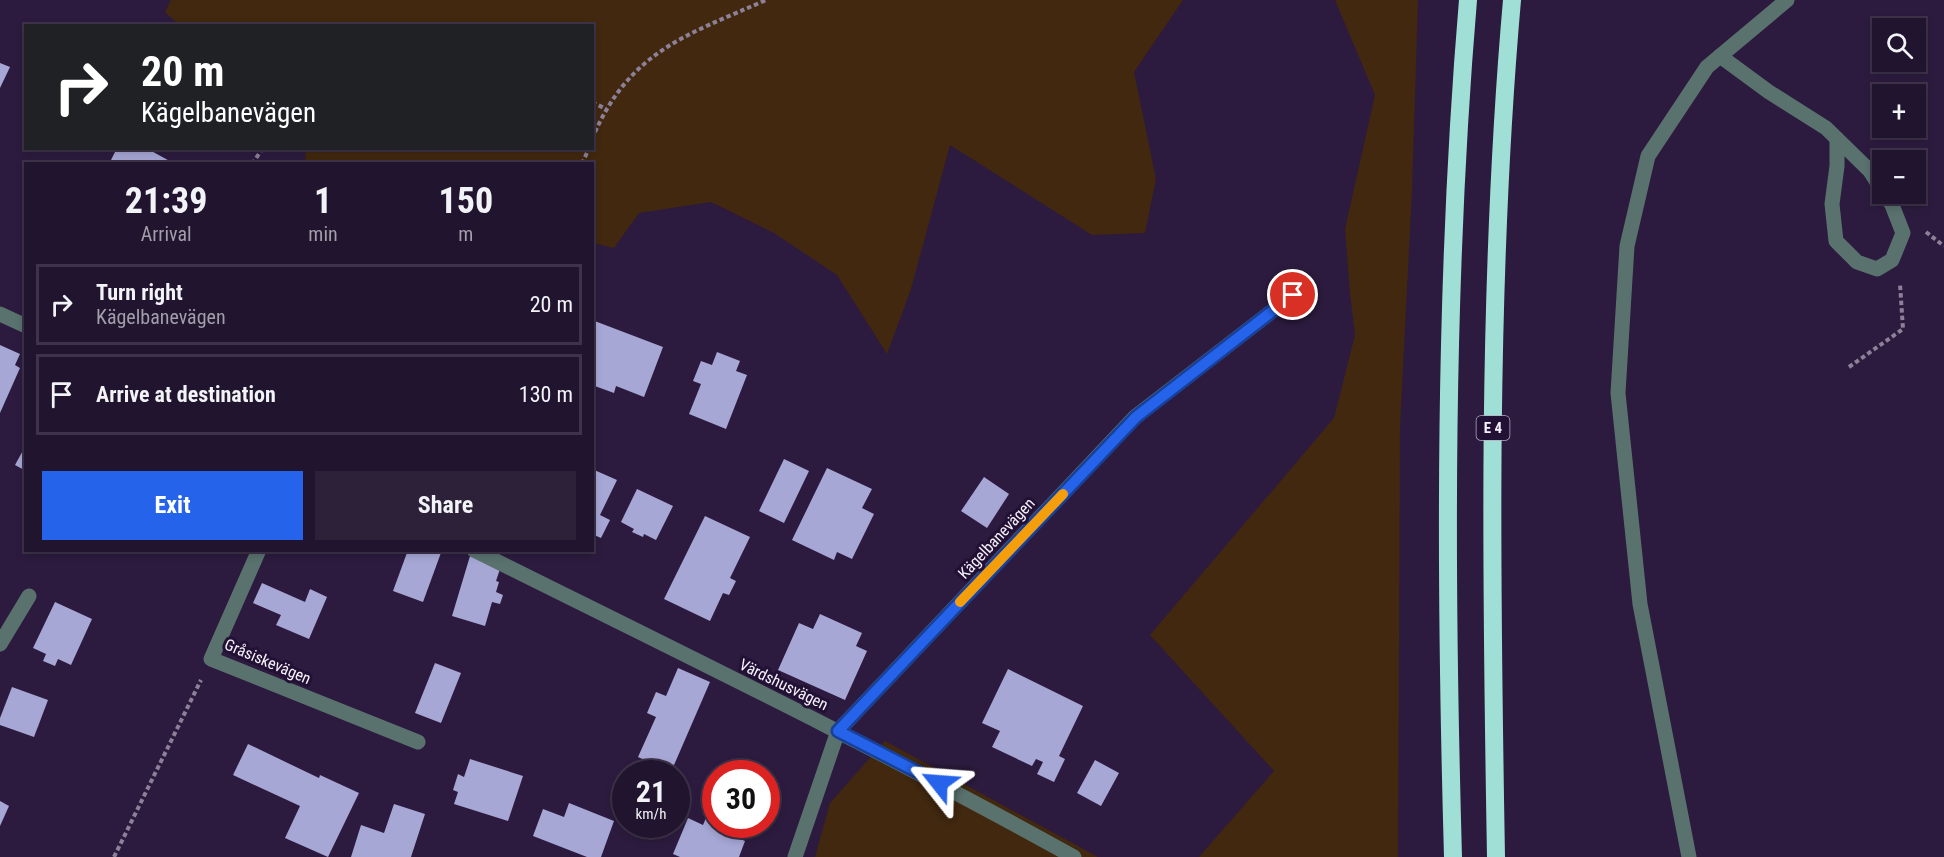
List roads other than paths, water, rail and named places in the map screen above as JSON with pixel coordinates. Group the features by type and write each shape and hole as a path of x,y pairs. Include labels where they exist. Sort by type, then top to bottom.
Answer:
{"highway":[{"path":"1453,857 1449,589 1450,358 1455,221 1468,0"},
{"name":"E 4","path":"1496,857 1493,431 1498,237 1506,71 1512,0"}],"street":[{"path":"1689,857 1640,604 1618,393 1627,246 1648,156 1707,67 1787,0"},
{"path":"1720,56 1769,92 1826,128 1872,174"},
{"path":"1837,140 1837,166 1832,204 1836,242 1857,262 1877,269 1892,260 1904,233 1891,204"},
{"name":"Kägelbanevägen","path":"795,857 838,731 1136,417 1293,295"},
{"path":"0,314 24,325"},
{"name":"Gråsiskevägen","path":"258,552 211,659 418,742"},
{"name":"Värdshusvägen","path":"478,552 838,731 980,804 1074,857"},
{"path":"0,644 29,596"}]}
